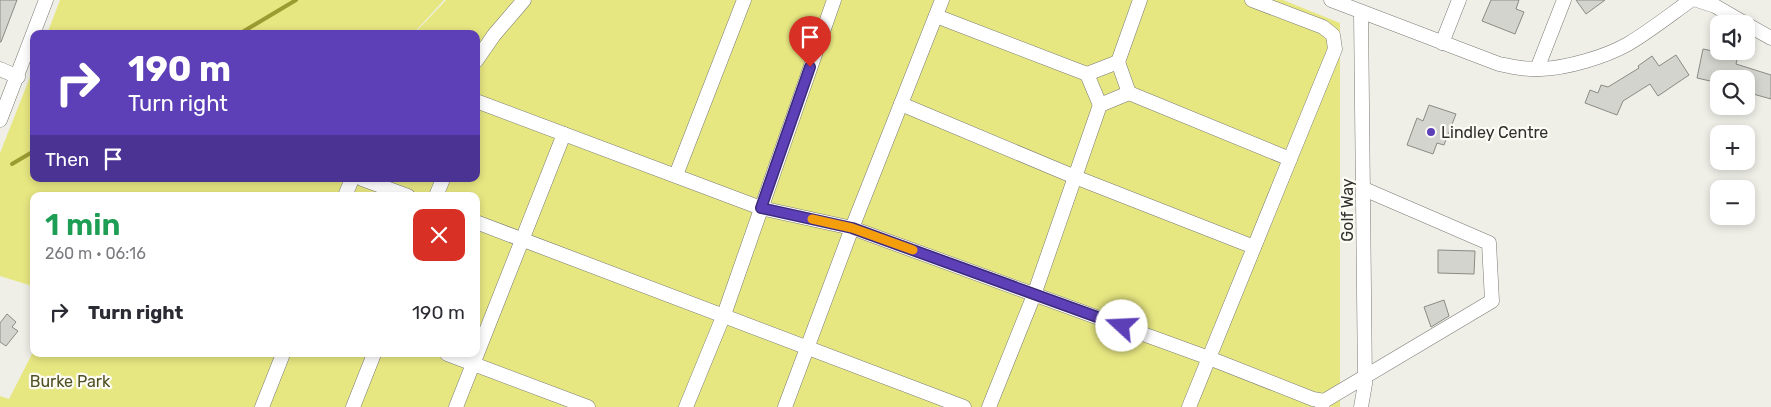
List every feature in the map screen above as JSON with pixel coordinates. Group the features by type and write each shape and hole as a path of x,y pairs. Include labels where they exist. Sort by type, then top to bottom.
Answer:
{"street":[{"path":"35,30 46,0"},
{"path":"480,55 494,35 524,0"},
{"path":"676,176 744,0"},
{"path":"686,407 723,316 834,0"},
{"path":"785,407 852,228 942,0"},
{"path":"1130,93 1118,62 1140,0"},
{"path":"1189,407 1335,49 1333,35 1323,28 1252,0"},
{"path":"1331,0 1499,64 1517,68 1537,69 1562,66 1603,55 1619,48 1648,32 1691,0"},
{"path":"1442,43 1459,0"},
{"path":"1537,69 1564,0"},
{"path":"1697,0 1716,6 1731,15"},
{"name":"Golf Way","path":"1361,12 1365,378 1361,407"},
{"path":"936,16 1087,74 1118,62"},
{"path":"1755,29 1771,38"},
{"path":"0,120 30,43"},
{"path":"0,70 18,76"},
{"path":"989,407 1034,295 1100,105 1087,74"},
{"path":"1100,105 1130,93 1290,158"},
{"path":"480,102 761,208 852,228 1209,358 1323,404 1492,301 1489,243 1364,189"},
{"path":"901,104 1075,177 1254,247"},
{"path":"480,346 564,134"},
{"path":"370,182 397,192"},
{"path":"480,224 964,407"},
{"path":"262,407 282,357"},
{"path":"353,407 373,357"},
{"path":"455,357 585,406"},
{"path":"456,407 476,357"}],"green space":[{"path":"60,0 444,0 417,30 49,30"},
{"name":"Burke Park","path":"446,0 1283,0 1340,23 1340,407 0,407 0,396 9,399 30,357 480,357 480,192 30,192 30,286 0,276 0,153 30,77 30,182 480,182 480,30 418,30"}],"building":[{"path":"0,0 17,0 1,42 0,42"},
{"path":"1491,0 1519,0 1516,9 1524,12 1515,34 1482,21"},
{"path":"1576,0 1605,0 1586,14"},
{"path":"1703,49 1710,50 1710,60 1737,60 1736,64 1771,75 1771,99 1755,95 1755,70 1710,70 1710,81 1697,78"},
{"path":"1676,55 1689,75 1658,96 1650,84 1623,101 1617,115 1585,103 1590,90 1598,93 1601,85 1608,87 1639,68 1638,66 1652,56 1659,66"},
{"name":"Lindley Centre","path":"1429,105 1456,114 1444,145 1437,143 1433,154 1407,145 1417,118 1423,121"},
{"path":"1438,250 1475,251 1474,274 1438,273"},
{"path":"1444,300 1449,316 1431,327 1424,307"},
{"path":"7,314 16,322 12,327 18,331 6,346 0,342 0,323"}],"waterway":[{"path":"246,30 296,0"},
{"path":"12,164 30,153"}],"slow traffic":[{"path":"812,219 852,228 913,250"}],"place":[{"name":"Lindley Centre","path":"1431,132"}],"route":[{"path":"810,67 761,208 852,228 1122,326"}]}
